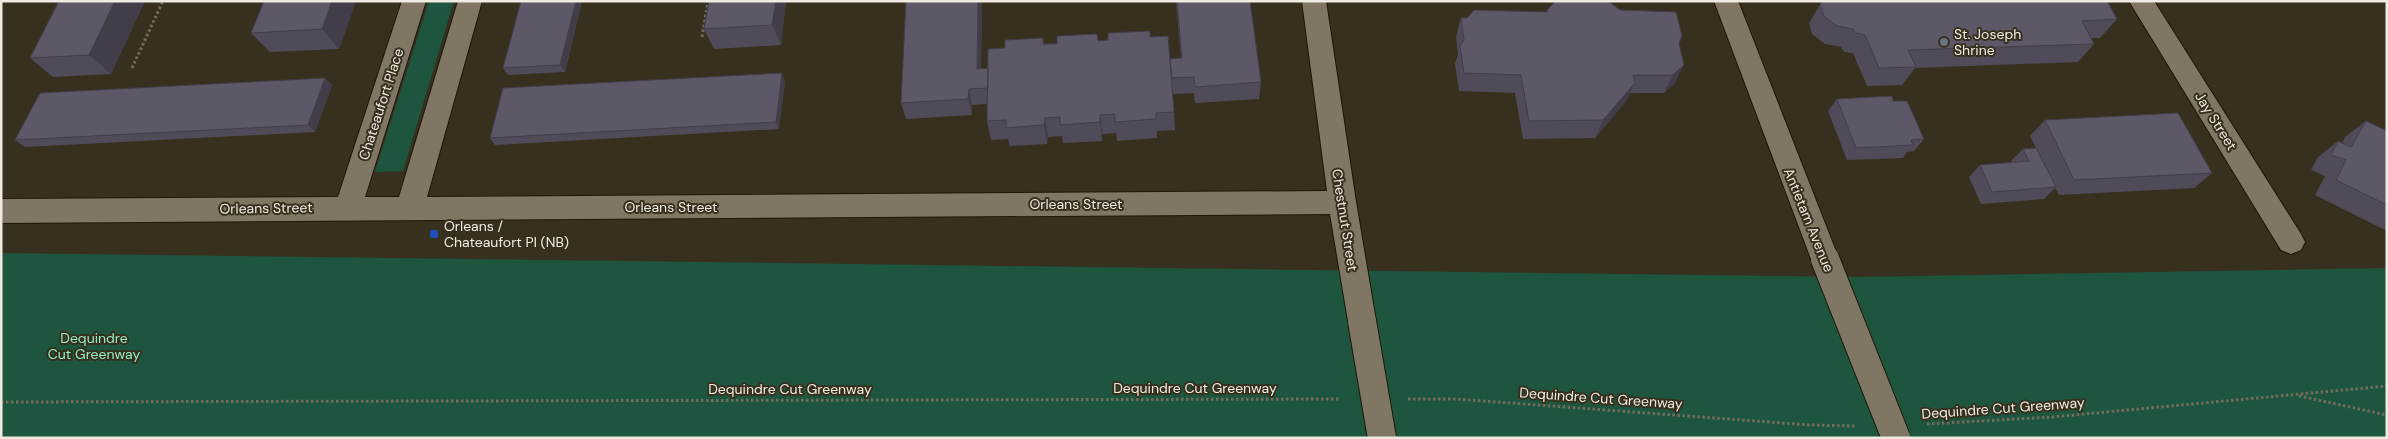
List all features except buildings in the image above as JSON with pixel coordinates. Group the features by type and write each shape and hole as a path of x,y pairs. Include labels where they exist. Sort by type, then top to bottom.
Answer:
{"street":[{"name":"Chateaufort Place","path":"348,208 414,1"},
{"path":"410,207 470,1"},
{"name":"Chestnut Street","path":"1314,1 1342,202 1382,438"},
{"name":"Antietam Avenue","path":"1726,1 1788,170 1896,438"},
{"name":"Jay Street","path":"2141,1 2291,242"},
{"name":"Orleans Street","path":"1,211 1342,202"}],"path":[{"path":"132,68 163,1"},
{"path":"702,37 708,1"},
{"name":"Dequindre Cut Greenway","path":"1923,424 2052,417 2387,386"},
{"path":"2296,395 2387,415"},
{"name":"Dequindre Cut Greenway","path":"1,402 1346,399"},
{"name":"Dequindre Cut Greenway","path":"1406,399 1456,399 1810,425 1858,426"}],"green space":[{"path":"429,1 454,1 403,171 375,172"},
{"name":"Dequindre Cut Greenway","path":"1,253 1859,277 2387,268 2387,438 1,438"}],"place":[{"name":"St. Joseph Shrine","path":"1944,42"},
{"name":"Orleans / Chateaufort Pl (NB)","path":"434,234"}]}
